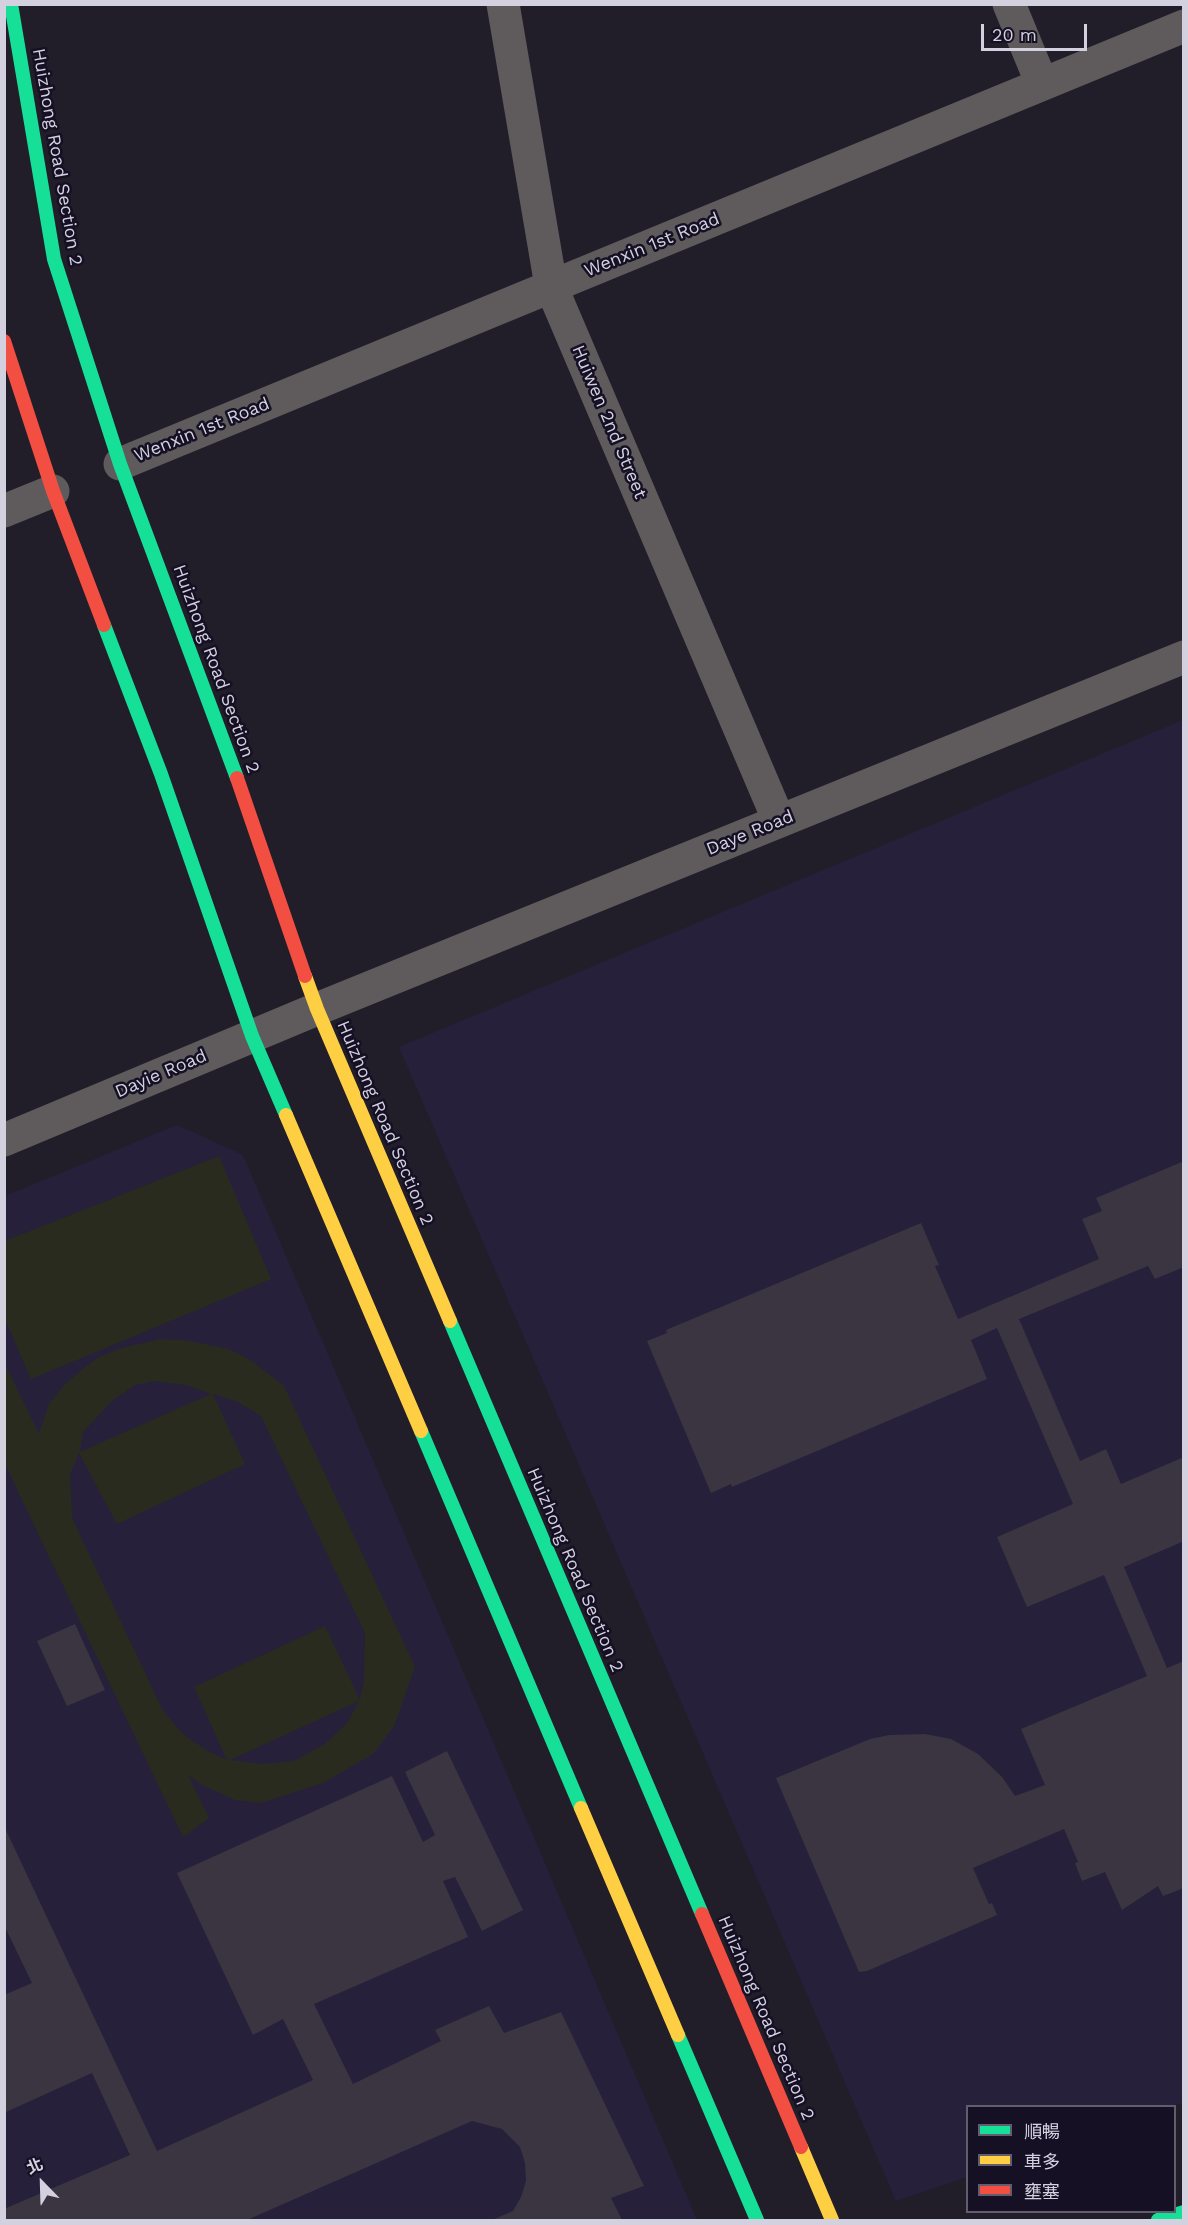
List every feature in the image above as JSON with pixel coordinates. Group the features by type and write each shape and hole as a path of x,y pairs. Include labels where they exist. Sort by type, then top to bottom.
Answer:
{"street":[{"name":"Huizhong Road Section 2","path":"11,4 54,259 120,464 226,747 317,1009 832,2220"},
{"name":"Huiwen 2nd Street","path":"503,4 551,286 779,821"},
{"path":"1009,4 1042,84"},
{"name":"Wenxin 1st Road","path":"120,464 1184,26"},
{"path":"4,341 53,491 161,774 252,1036 758,2220"},
{"path":"4,511 53,491"},
{"name":"Daye Road","path":"317,1009 1184,657"},
{"name":"Dayie Road","path":"4,1140 317,1009"},
{"path":"1158,2220 1184,2212"}],"shaded area":[{"path":"1183,720 1183,2103 1176,2105 966,2105 966,2177 896,2201 399,1047"},
{"path":"177,1125 243,1155 697,2220 5,2220 5,1196"}],"green space":[{"path":"219,1156 271,1279 31,1379 5,1319 5,1241"},
{"path":"161,1339 184,1340 229,1349 252,1361 284,1386 415,1667 394,1726 373,1754 323,1783 261,1803 235,1800 204,1786 188,1775 209,1818 183,1837 4,1462 5,1364 39,1434 49,1404 64,1385 99,1357 122,1348","holes":["154,1381 186,1385 211,1394 80,1452 83,1432 112,1401 135,1385","213,1394 238,1402 261,1416 365,1633 364,1682 360,1700 325,1626 194,1687 227,1760 206,1750 182,1733 163,1711 72,1518 70,1474 79,1453 117,1524 245,1464","359,1701 347,1723 325,1744 294,1761 262,1764 230,1760"]}],"building":[{"path":"1184,1161 1184,1267 1155,1279 1148,1266 1019,1319 1080,1461 1106,1449 1121,1484 1184,1457 1184,1541 1124,1567 1167,1668 1184,1661 1184,1888 1163,1896 1158,1886 1122,1910 1105,1872 1082,1881 1075,1863 1078,1862 1064,1829 973,1868 989,1904 992,1903 997,1915 867,1971 859,1972 776,1778 870,1739 889,1735 925,1734 951,1739 978,1754 1002,1777 1015,1796 1045,1785 1021,1729 1147,1676 1104,1575 1027,1607 997,1537 1073,1504 997,1328 971,1340 987,1379 732,1487 731,1484 711,1493 647,1341 667,1333 666,1330 921,1223 939,1265 935,1266 958,1319 1099,1259 1082,1219 1102,1211 1096,1198"},
{"path":"75,1624 105,1690 67,1706 37,1641"},
{"path":"447,1751 523,1910 482,1931 455,1877 443,1881 468,1937 314,2004 353,2084 441,2041 435,2030 489,2006 504,2033 561,2012 644,2186 611,2198 622,2220 492,2220 513,2211 526,2181 525,2163 520,2147 502,2129 472,2121 247,2220 4,2220 4,2209 130,2155 92,2073 4,2113 4,1995 32,1983 4,1925 4,1826 157,2151 313,2080 283,2019 253,2035 177,1873 392,1776 423,1842 435,1835 405,1772"}],"traffic: fast":[{"path":"11,4 54,259 120,464 237,778"},
{"path":"104,625 161,774 252,1036 286,1115"},
{"path":"450,1321 702,1914"},
{"path":"421,1431 581,1808"},
{"path":"678,2035 757,2220"},
{"path":"1158,2220 1184,2212"}],"traffic: slow":[{"path":"305,976 450,1321"},
{"path":"286,1115 421,1431"},
{"path":"581,1808 678,2035"},
{"path":"801,2147 832,2220"}],"traffic: jam":[{"path":"4,341 53,491 104,625"},
{"path":"237,778 305,976"},
{"path":"702,1914 801,2147"}]}
